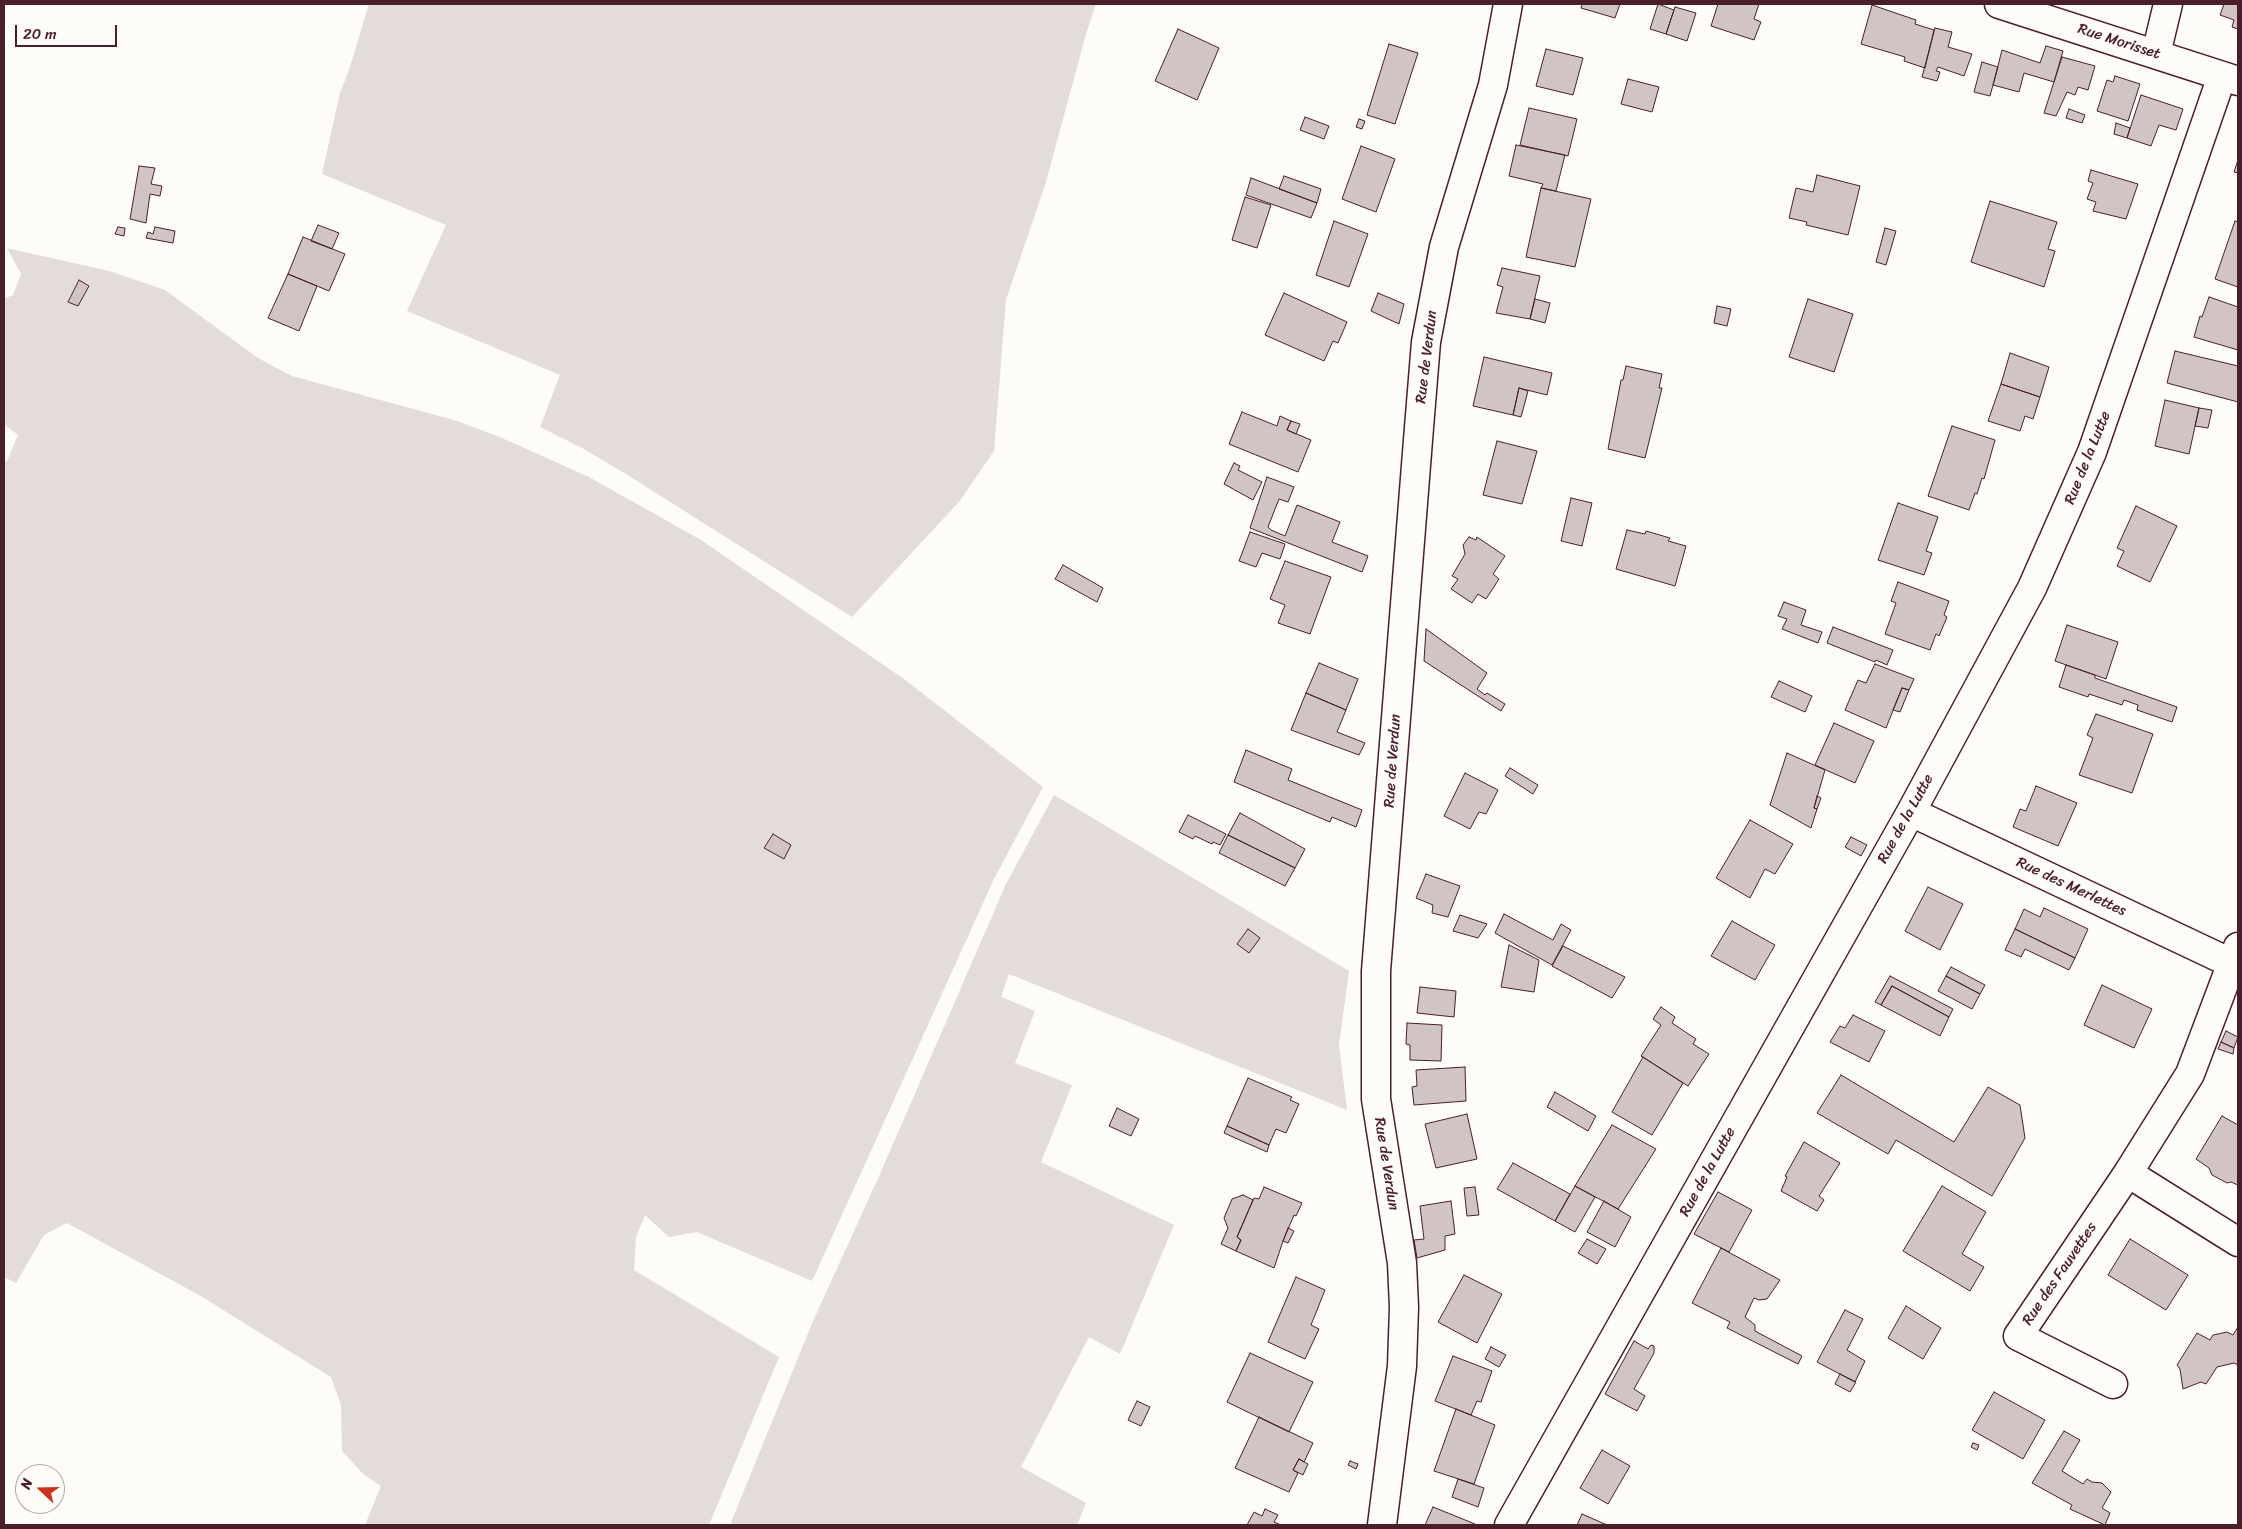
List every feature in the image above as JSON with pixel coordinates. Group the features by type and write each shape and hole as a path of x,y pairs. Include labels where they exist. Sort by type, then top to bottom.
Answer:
{"street":[{"name":"Rue de Verdun","path":"1382,1525 1402,1366 1404,1307 1402,1263 1376,1099 1376,971 1426,342 1444,248 1493,84 1508,4"},
{"name":"Rue Morisset","path":"1999,4 2230,79"},
{"path":"2156,54 2168,4"},
{"name":"Rue de la Lutte","path":"1509,1525 1911,812 2032,588 2092,452 2230,79"},
{"name":"Rue des Merlettes","path":"1911,812 2235,955"},
{"name":"Rue des Fauvettes","path":"2114,1384 2018,1336 2128,1173 2190,1074 2235,955"},
{"path":"2128,1173 2238,1242"}],"shaded area":[{"path":"369,4 1096,4 1086,34 1046,182 1006,300 994,451 959,502 852,617 626,474 582,448 540,427 560,375 407,311 446,225 322,174 340,93"},
{"path":"7,248 109,271 165,290 258,358 292,376 454,420 502,438 589,477 701,540 904,679 1043,787 994,879 812,1281 697,1232 669,1237 645,1215 636,1237 634,1270 779,1357 709,1525 365,1525 381,1486 364,1475 342,1451 341,1405 331,1377 199,1295 67,1223 44,1235 16,1283 4,1277 4,461 7,461 18,435 4,424 4,299 13,295 21,274"},
{"path":"1054,795 1349,971 1339,1045 1347,1110 1009,974 1001,997 1035,1011 1015,1063 1072,1085 1041,1162 1174,1225 1120,1354 1089,1337 1021,1467 1086,1503 1077,1525 730,1525 813,1321 880,1174 1006,884"}],"building":[{"path":"1582,4 1620,4 1615,18 1581,8"},
{"path":"1658,4 1674,10 1666,34 1650,29"},
{"path":"1718,4 1759,4 1754,19 1761,22 1754,40 1711,26"},
{"path":"2224,4 2238,4 2238,29 2232,27 2234,20 2220,15"},
{"path":"1872,5 1916,20 1915,24 1934,30 1925,68 1904,61 1905,57 1861,44"},
{"path":"1675,7 1696,13 1687,41 1666,34"},
{"path":"1935,28 1952,32 1948,47 1972,54 1964,76 1938,67 1936,71 1940,72 1937,81 1922,77"},
{"path":"1178,29 1219,48 1197,100 1155,81"},
{"path":"1389,44 1418,53 1395,124 1367,115"},
{"path":"2046,46 2063,51 2054,82 2024,73 2019,92 1993,85 2002,50 2040,63"},
{"path":"1546,49 1583,58 1573,95 1536,86"},
{"path":"2062,57 2095,66 2088,90 2078,87 2075,95 2067,92 2056,116 2044,113"},
{"path":"1982,62 1998,67 1990,96 1974,92"},
{"path":"2115,76 2140,84 2128,121 2097,111 2107,80 2113,82"},
{"path":"1628,79 1659,87 1652,112 1621,104"},
{"path":"2141,95 2183,109 2176,130 2159,125 2151,146 2127,138"},
{"path":"1529,108 1577,119 1568,156 1520,145"},
{"path":"2069,109 2085,115 2082,123 2066,118"},
{"path":"1305,117 1329,126 1324,139 1300,130"},
{"path":"1359,119 1365,121 1362,129 1356,127"},
{"path":"2116,123 2130,128 2127,138 2114,134"},
{"path":"1516,145 1565,155 1556,191 1541,188 1543,184 1509,176"},
{"path":"1361,146 1395,159 1376,212 1342,199"},
{"path":"2238,160 2238,173 2234,172"},
{"path":"139,166 155,168 151,184 162,186 160,196 150,194 146,223 130,219"},
{"path":"2091,170 2138,184 2126,219 2093,211 2096,202 2087,199 2093,183 2088,181"},
{"path":"1817,175 1860,186 1848,235 1806,225 1807,222 1789,218 1796,188 1813,192"},
{"path":"1284,176 1321,189 1317,203 1279,189"},
{"path":"1251,178 1317,203 1311,218 1246,195"},
{"path":"1541,188 1591,199 1575,267 1526,257"},
{"path":"1245,197 1271,205 1257,248 1232,240"},
{"path":"1990,201 2057,222 2048,249 2055,251 2044,287 1971,262"},
{"path":"1334,221 1368,234 1349,287 1316,275"},
{"path":"2235,221 2238,222 2238,287 2215,279"},
{"path":"318,225 339,233 332,249 311,241"},
{"path":"118,227 125,228 124,236 115,234"},
{"path":"155,227 175,231 173,243 146,238 148,232 153,234"},
{"path":"1885,228 1896,231 1886,265 1876,262"},
{"path":"303,237 345,254 329,291 288,274"},
{"path":"1502,268 1540,276 1530,319 1496,313 1503,287 1497,285"},
{"path":"288,274 317,286 299,331 268,318"},
{"path":"79,280 89,286 78,306 68,302"},
{"path":"1284,293 1347,322 1338,343 1333,341 1324,361 1265,335"},
{"path":"1378,293 1404,304 1399,324 1371,311"},
{"path":"2209,297 2238,307 2238,350 2194,337 2200,316 2202,317"},
{"path":"1535,299 1550,303 1545,323 1530,319"},
{"path":"1808,299 1853,314 1834,372 1789,357"},
{"path":"1717,306 1731,309 1727,326 1714,323"},
{"path":"2175,351 2238,366 2238,402 2167,383"},
{"path":"2010,353 2049,367 2040,397 2001,384"},
{"path":"1484,357 1552,373 1547,395 1519,388 1513,415 1473,406"},
{"path":"1626,366 1662,374 1659,388 1662,388 1645,458 1608,449 1621,380 1623,380"},
{"path":"2001,384 2040,397 2033,419 2025,416 2020,431 1988,421"},
{"path":"1519,388 1528,391 1521,417 1513,415"},
{"path":"2165,400 2199,408 2189,454 2155,446"},
{"path":"2199,408 2212,410 2208,428 2195,426"},
{"path":"1242,412 1277,426 1280,416 1291,421 1287,430 1311,440 1298,472 1229,444"},
{"path":"1291,421 1300,424 1296,434 1287,430"},
{"path":"1952,426 1995,440 1984,479 1982,478 1969,510 1928,496"},
{"path":"1497,441 1537,451 1522,504 1483,495"},
{"path":"1234,463 1240,466 1238,470 1262,482 1253,500 1224,484"},
{"path":"1267,477 1294,487 1288,502 1279,499 1268,527 1271,530 1285,536 1297,505 1340,522 1332,542 1368,556 1362,572 1250,528"},
{"path":"1571,498 1592,503 1582,546 1561,541"},
{"path":"1898,503 1938,517 1926,551 1932,553 1924,575 1878,560"},
{"path":"2136,506 2177,526 2150,582 2117,566 2124,551 2117,548"},
{"path":"1627,530 1645,534 1646,531 1670,538 1668,541 1686,546 1675,586 1616,569"},
{"path":"1250,532 1285,544 1280,559 1262,553 1256,567 1239,561"},
{"path":"1469,537 1476,540 1477,537 1505,556 1493,574 1499,579 1486,599 1478,594 1472,603 1451,589 1458,579 1452,576 1465,554 1463,545"},
{"path":"1285,561 1331,577 1310,634 1278,623 1285,605 1270,599"},
{"path":"1063,565 1103,588 1097,602 1055,579"},
{"path":"1898,582 1949,601 1944,615 1947,617 1939,636 1936,634 1930,650 1885,634 1896,603 1891,601"},
{"path":"1784,602 1806,610 1801,625 1822,632 1818,643 1782,629 1787,619 1778,616"},
{"path":"2067,625 2118,642 2106,679 2055,661"},
{"path":"1833,627 1893,650 1887,665 1827,643"},
{"path":"1426,629 1487,673 1477,689 1485,695 1487,693 1505,704 1501,711 1424,661"},
{"path":"1319,663 1358,679 1346,710 1306,693"},
{"path":"1875,664 1914,679 1909,690 1902,688 1886,728 1845,710 1858,680 1866,683"},
{"path":"2066,665 2095,675 2095,678 2177,707 2172,722 2137,710 2138,705 2124,700 2122,705 2089,694 2088,697 2059,687"},
{"path":"1779,681 1812,696 1805,712 1771,697"},
{"path":"1902,688 1909,690 1900,712 1893,710"},
{"path":"1306,693 1346,710 1337,732 1365,743 1359,755 1291,730"},
{"path":"2096,714 2153,734 2132,793 2079,775 2093,738 2087,735"},
{"path":"1834,723 1874,741 1855,783 1815,765"},
{"path":"1246,750 1292,769 1288,780 1362,810 1356,827 1332,817 1330,822 1234,782"},
{"path":"1787,753 1825,770 1814,808 1817,809 1811,828 1770,805"},
{"path":"1510,768 1538,785 1533,794 1505,776"},
{"path":"1465,773 1498,790 1486,814 1479,812 1470,829 1444,816"},
{"path":"2036,786 2077,803 2058,846 2013,827 2020,809 2026,811"},
{"path":"1817,796 1821,798 1817,809 1814,808"},
{"path":"1240,813 1305,849 1295,868 1228,835"},
{"path":"1188,815 1226,834 1220,845 1213,842 1212,844 1195,836 1193,839 1179,832"},
{"path":"1750,820 1793,844 1775,874 1765,869 1750,898 1716,878"},
{"path":"773,834 791,845 784,859 764,848"},
{"path":"1228,835 1295,868 1285,886 1219,853"},
{"path":"1851,837 1867,845 1861,856 1845,847"},
{"path":"1426,874 1460,886 1448,917 1432,913 1433,905 1416,898"},
{"path":"1928,887 1963,904 1940,950 1905,931"},
{"path":"2044,908 2088,929 2075,958 2015,929 2024,909 2040,917"},
{"path":"1504,914 1553,940 1561,924 1571,930 1552,965 1495,933"},
{"path":"1460,915 1487,924 1478,938 1453,931"},
{"path":"1732,921 1775,945 1755,980 1711,956"},
{"path":"1248,929 1260,938 1249,953 1237,944"},
{"path":"2015,929 2075,958 2069,970 2025,949 2021,957 2005,950"},
{"path":"1509,945 1539,960 1534,992 1501,987"},
{"path":"1563,946 1625,977 1612,998 1552,966"},
{"path":"1951,967 1985,985 1980,994 1946,976"},
{"path":"1890,976 1953,1009 1949,1017 1892,986 1881,1005 1875,1002"},
{"path":"1946,976 1980,994 1972,1009 1938,991"},
{"path":"2102,985 2152,1009 2134,1048 2084,1025"},
{"path":"1892,986 1949,1017 1940,1036 1881,1005"},
{"path":"1420,987 1456,991 1454,1017 1417,1013"},
{"path":"1661,1007 1675,1017 1672,1023 1696,1039 1693,1044 1709,1054 1688,1086 1641,1056 1661,1025 1653,1019"},
{"path":"1853,1015 1885,1031 1869,1062 1830,1042 1840,1026 1845,1028"},
{"path":"1407,1023 1442,1025 1441,1061 1410,1060 1410,1045 1406,1044"},
{"path":"2226,1031 2238,1037 2234,1048 2221,1042"},
{"path":"2221,1042 2234,1048 2233,1054 2218,1049"},
{"path":"1643,1057 1683,1083 1652,1135 1612,1112"},
{"path":"1465,1067 1466,1101 1414,1105 1412,1087 1417,1086 1416,1070"},
{"path":"1841,1075 1954,1142 1988,1087 2020,1105 2025,1138 1992,1196 1896,1140 1888,1154 1817,1113"},
{"path":"1248,1078 1292,1097 1290,1100 1299,1104 1286,1133 1276,1129 1269,1145 1227,1126"},
{"path":"1555,1092 1596,1116 1588,1131 1547,1107"},
{"path":"1117,1108 1139,1119 1131,1136 1109,1126"},
{"path":"1467,1114 1477,1159 1436,1168 1425,1124"},
{"path":"2222,1116 2238,1125 2238,1185 2231,1182 2227,1183 2212,1175 2209,1168 2196,1159"},
{"path":"1612,1125 1656,1149 1618,1209 1575,1186"},
{"path":"1227,1126 1269,1145 1267,1152 1224,1133"},
{"path":"1804,1142 1840,1163 1819,1196 1824,1200 1817,1211 1781,1191 1787,1177 1785,1176"},
{"path":"1513,1163 1570,1194 1555,1221 1497,1189"},
{"path":"1575,1186 1595,1197 1575,1232 1555,1221"},
{"path":"1942,1186 1986,1212 1962,1254 1984,1267 1970,1291 1903,1251"},
{"path":"1264,1187 1302,1203 1296,1216 1294,1215 1274,1268 1236,1251 1241,1240 1237,1237 1254,1198 1259,1199"},
{"path":"1475,1187 1479,1215 1467,1216 1464,1188"},
{"path":"1718,1192 1752,1210 1729,1252 1694,1234"},
{"path":"1243,1195 1253,1200 1237,1237 1241,1240 1236,1251 1221,1244 1228,1228 1224,1218 1232,1199"},
{"path":"1451,1201 1455,1234 1445,1236 1445,1250 1417,1258 1414,1240 1424,1239 1420,1206"},
{"path":"1604,1201 1631,1217 1615,1247 1587,1232"},
{"path":"1288,1228 1294,1231 1288,1243 1283,1241"},
{"path":"1587,1239 1606,1249 1597,1264 1578,1253"},
{"path":"2130,1239 2188,1275 2166,1310 2108,1275"},
{"path":"1721,1248 1780,1280 1767,1299 1759,1300 1754,1298 1745,1317 1755,1325 1755,1331 1802,1356 1798,1364 1727,1328 1730,1322 1692,1303"},
{"path":"1464,1275 1502,1294 1477,1343 1438,1322"},
{"path":"1296,1277 1325,1290 1311,1325 1319,1329 1305,1359 1268,1342"},
{"path":"1906,1306 1941,1328 1923,1359 1888,1338"},
{"path":"1845,1310 1863,1319 1847,1350 1865,1361 1855,1382 1817,1362"},
{"path":"2238,1327 2238,1365 2234,1363 2217,1367 2206,1384 2201,1382 2183,1389 2180,1369 2177,1365 2197,1333 2210,1340 2213,1335 2227,1332 2233,1335"},
{"path":"1634,1341 1648,1349 1651,1345 1654,1346 1654,1353 1634,1389 1645,1396 1637,1411 1605,1394"},
{"path":"1491,1347 1506,1355 1499,1367 1485,1359"},
{"path":"1250,1353 1313,1382 1289,1432 1227,1402"},
{"path":"1453,1356 1492,1371 1481,1402 1477,1401 1471,1415 1435,1401"},
{"path":"1840,1374 1856,1382 1850,1392 1835,1384"},
{"path":"1994,1392 2045,1420 2023,1459 1972,1430"},
{"path":"1137,1401 1150,1407 1141,1426 1128,1420"},
{"path":"1456,1409 1495,1425 1474,1484 1434,1471"},
{"path":"1259,1417 1313,1443 1304,1462 1299,1459 1293,1470 1298,1473 1289,1492 1235,1468"},
{"path":"2064,1431 2080,1440 2062,1471 2083,1484 2087,1479 2092,1482 2102,1483 2111,1492 2102,1508 2110,1513 2105,1525 2070,1509 2072,1505 2032,1483"},
{"path":"1973,1443 1979,1445 1977,1450 1971,1447"},
{"path":"1602,1450 1630,1466 1608,1504 1580,1488"},
{"path":"1299,1459 1308,1464 1303,1475 1293,1470"},
{"path":"1350,1461 1358,1464 1356,1469 1348,1465"},
{"path":"1458,1479 1484,1488 1478,1507 1452,1497"},
{"path":"1433,1507 1475,1524 1475,1525 1425,1525"},
{"path":"1265,1509 1278,1515 1274,1522 1281,1525 1247,1525 1254,1512 1262,1516"},
{"path":"1582,1514 1607,1525 1577,1525"}]}
